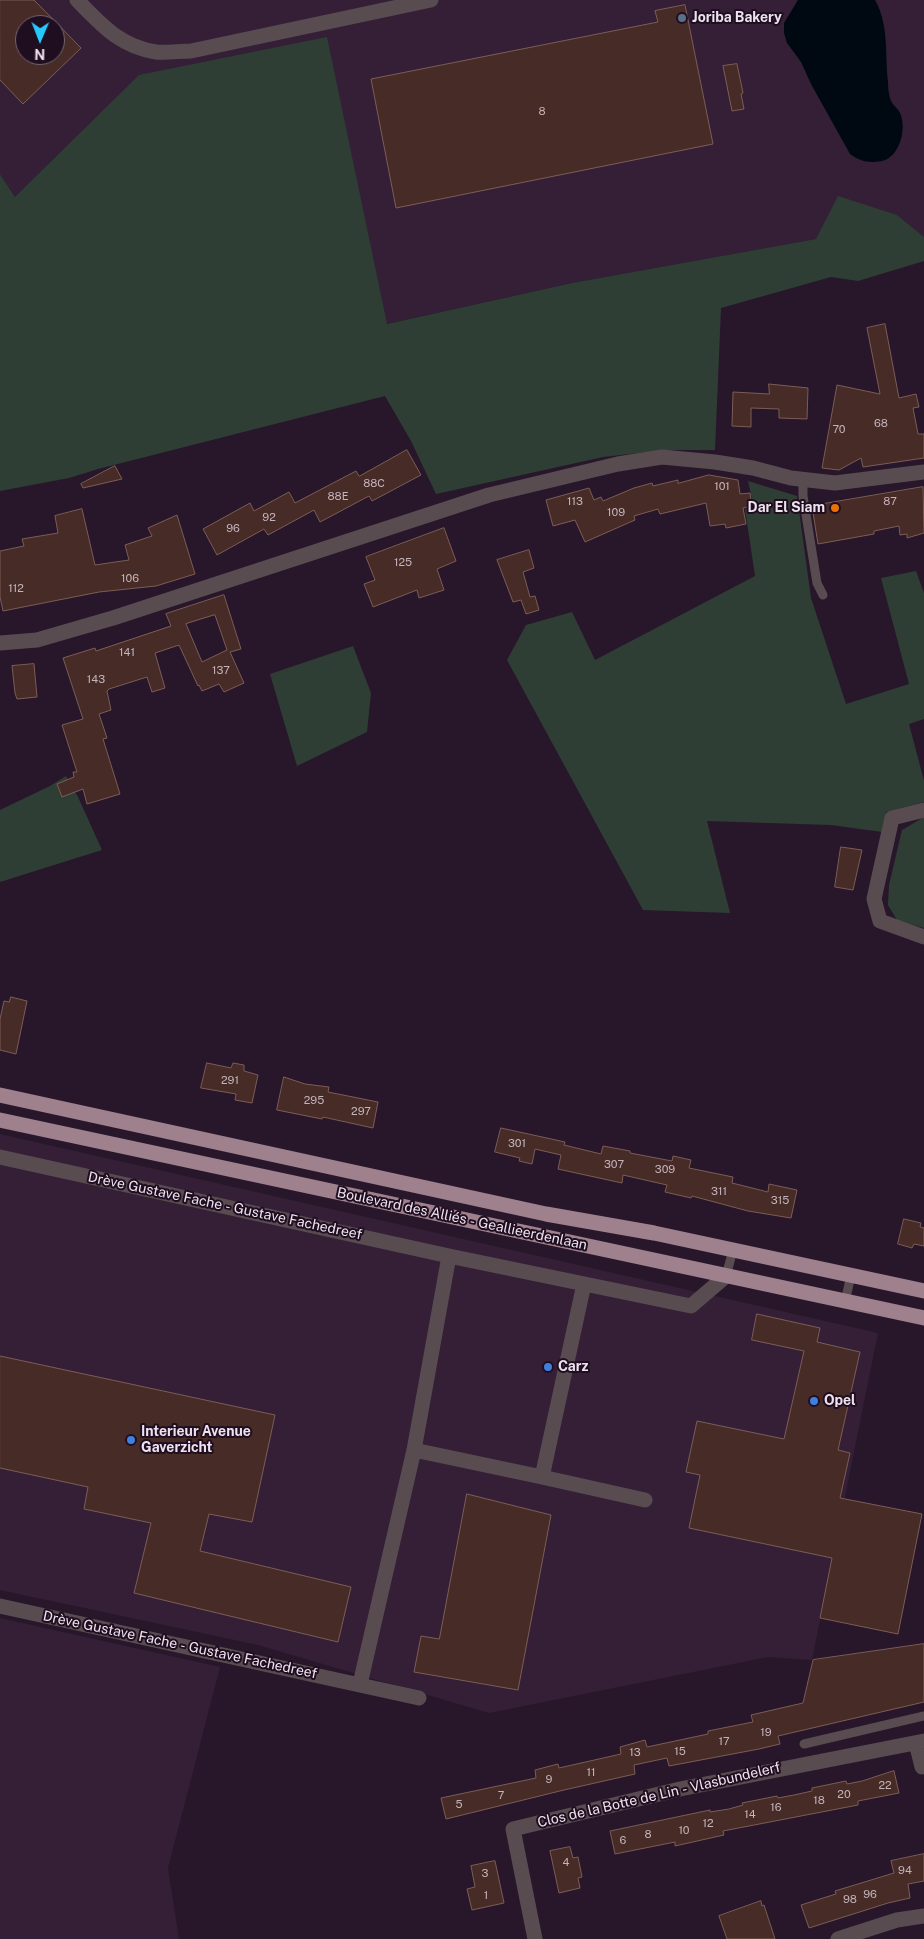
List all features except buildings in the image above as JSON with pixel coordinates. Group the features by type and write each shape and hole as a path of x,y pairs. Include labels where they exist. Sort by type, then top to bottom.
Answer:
{"highway":[{"name":"Boulevard des Alliés - Geallieerdenlaan","path":"0,1095 537,1212 733,1250 924,1291"},
{"name":"Boulevard des Alliés - Geallieerdenlaan","path":"0,1120 924,1318"}],"street":[{"path":"77,0 112,35 136,48 158,52 191,51 431,0"},
{"path":"0,643 37,640 113,618 489,495 618,464 662,457 714,462 803,480 835,484 924,472"},
{"path":"924,810 892,818 874,899 880,921 924,937"},
{"name":"Drève Gustave Fache - Gustave Fachedreef","path":"0,1157 449,1256 691,1306 726,1276"},
{"path":"360,1684 414,1450 449,1256"},
{"path":"542,1477 584,1284"},
{"path":"414,1450 645,1500"},
{"name":"Drève Gustave Fache - Gustave Fachedreef","path":"0,1606 419,1698"},
{"name":"Clos de la Botte de Lin - Vlasbundelerf","path":"535,1939 513,1829 680,1789 920,1742 922,1767"},
{"path":"838,1939 897,1920 924,1916"}],"lane":[{"path":"803,480 803,496 817,582 823,595"},
{"path":"726,1276 733,1250"},
{"path":"845,1302 851,1275"},
{"path":"804,1744 924,1716"}],"shaded area":[{"path":"0,0 924,0 924,237 897,215 816,239 572,283 386,324 38,231 0,174"},
{"path":"798,0 875,0 883,19 889,94 900,113 903,126 897,148 888,158 882,161 869,162 858,159 850,154 811,84 801,62 787,43 784,23"},
{"path":"0,1134 878,1333 812,1660 768,1657 489,1713 258,1645 0,1590"},
{"path":"0,1618 220,1667 168,1868 179,1939 0,1939"}],"green space":[{"path":"327,37 387,324 572,283 816,239 838,196 897,215 924,237 924,261 858,281 831,277 721,308 715,450 666,450 603,457 436,494 411,441 385,396 69,478 0,491 0,174 15,197 139,75"},
{"path":"748,481 797,496 811,598 846,704 909,684 881,578 916,571 924,593 924,719 909,724 924,781 924,802 886,812 882,832 831,825 707,821 730,913 643,910 507,660 526,625 572,612 595,660 755,576 745,509 754,508"},
{"path":"353,646 371,693 367,732 297,766 270,674"},
{"path":"66,776 78,797 102,850 0,882 0,810 50,786"},
{"path":"924,817 924,928 897,920 888,905 889,885 902,830"}],"place":[{"name":"Joriba Bakery","path":"682,18"},
{"name":"Dar El Siam","path":"835,508"},
{"name":"Carz","path":"548,1367"},
{"name":"Opel","path":"814,1401"},
{"name":"Interieur Avenue Gaverzicht","path":"131,1440"}]}
